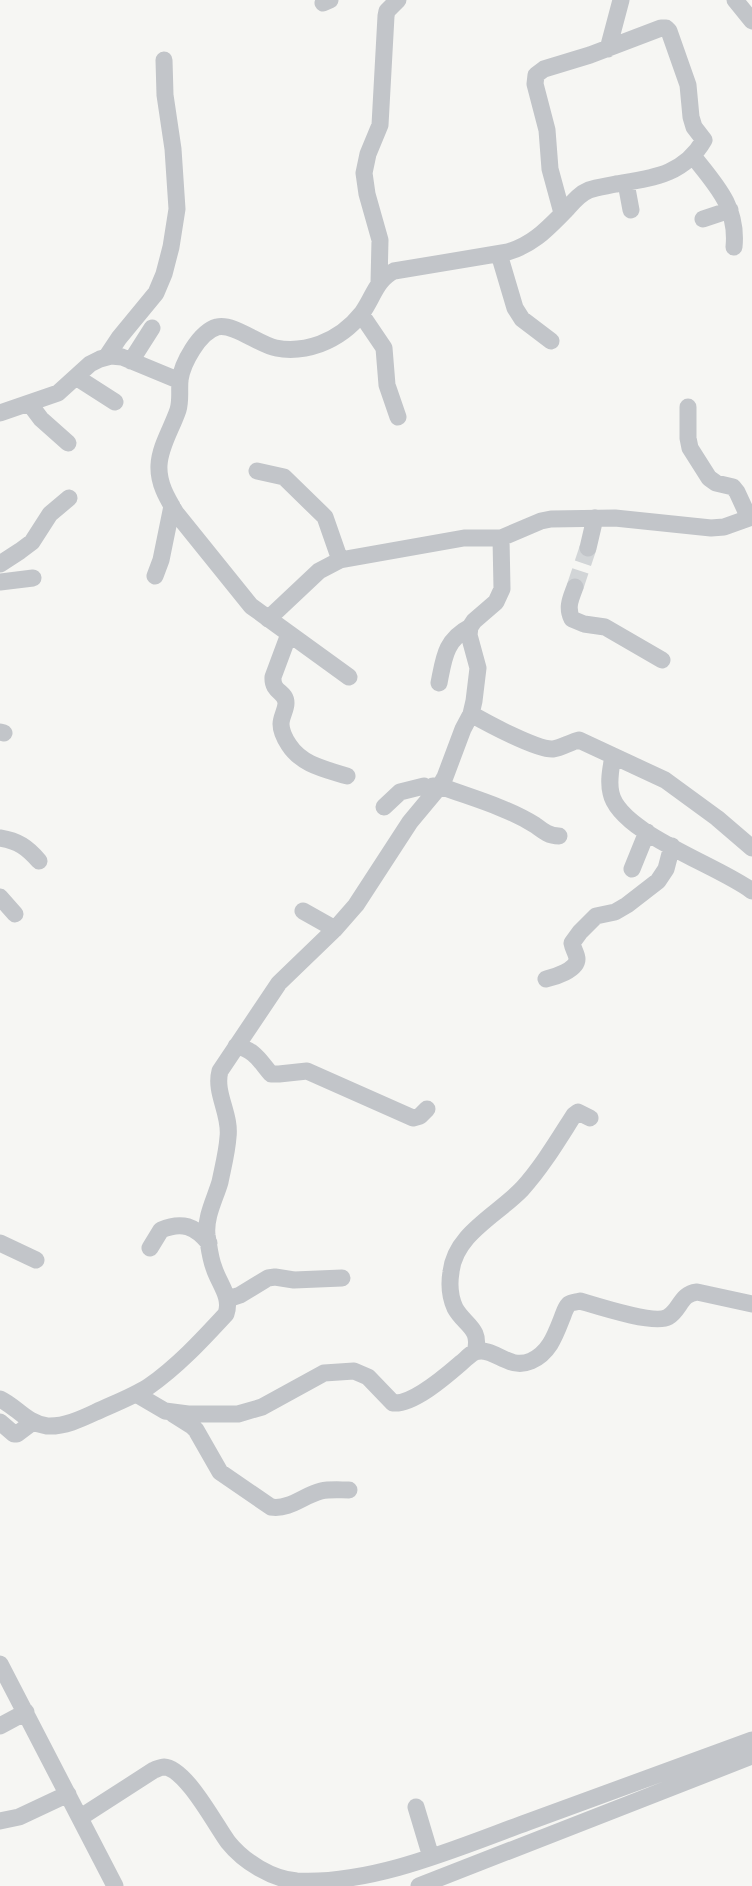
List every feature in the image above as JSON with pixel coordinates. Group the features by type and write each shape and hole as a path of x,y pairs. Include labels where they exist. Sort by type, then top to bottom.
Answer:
{"street":[{"path":"608,49 621,0"},
{"path":"735,0 752,21"},
{"path":"379,283 380,240 367,194 364,174 368,154 380,125 386,16 389,3"},
{"path":"350,677 251,606 166,497 160,480 159,465 162,451 178,410 182,371 198,341 207,332 217,327 228,327 275,348 297,350 321,344 344,331 361,314 374,295 379,283 385,276 394,272 499,254 522,248 532,242 562,213 579,196 589,190 626,182 656,178 669,173 693,156 704,140 694,127 691,117 688,85 669,31 666,28 661,28 608,49 544,69 536,75 535,84 547,130 550,169 562,213"},
{"path":"107,356 119,338 156,293 164,274 171,247 177,203 173,149 165,95 164,60"},
{"path":"693,156 719,189 727,202 736,233 734,247"},
{"path":"626,182 631,210"},
{"path":"703,220 730,210"},
{"path":"499,254 515,308 522,318 551,341"},
{"path":"361,314 384,348 387,384 398,417"},
{"path":"132,361 152,328"},
{"path":"0,413 58,393 90,364 107,356 122,357 180,381"},
{"path":"76,377 114,402"},
{"path":"28,403 41,419 68,443"},
{"path":"268,619 318,572 340,560 464,538 501,538 542,521 615,518 711,528 724,527 750,518 733,487 716,483 709,478 690,448 688,438 688,407"},
{"path":"257,471 284,477 325,517 340,560"},
{"path":"0,564 32,542 50,514 68,498"},
{"path":"155,576 161,560 172,506"},
{"path":"588,548 595,518"},
{"path":"0,1398 33,1422 47,1426 77,1421 136,1394 149,1386 194,1348 226,1314 228,1299 214,1269 207,1224 220,1182 229,1128 229,1119 218,1079 220,1071 279,984 335,930 356,905 432,786 471,714 478,668 470,635 470,628 474,621 496,602 500,596 502,589 501,538"},
{"path":"0,582 33,578"},
{"path":"575,587 568,607 572,619 584,624 604,627 662,660"},
{"path":"439,683 449,645 454,637 470,628"},
{"path":"289,634 272,684 284,697 286,703 281,724 285,739 295,753 304,761 347,776"},
{"path":"471,714 521,739 546,748 554,749 579,740 665,780 717,818 752,848"},
{"path":"613,756 610,777 611,793 616,805 631,821 672,846 752,890"},
{"path":"384,807 400,792 432,786 502,809 534,825 549,835 559,836"},
{"path":"632,869 648,832"},
{"path":"0,838 23,845 39,861"},
{"path":"546,979 564,974 576,962 577,958 572,943 591,920 596,916 615,912 627,905 658,881 666,869 672,846"},
{"path":"0,897 16,914"},
{"path":"303,911 335,930"},
{"path":"236,1046 245,1048 257,1056 271,1074 307,1071 413,1118 420,1116 427,1109"},
{"path":"165,1411 188,1414 238,1414 262,1407 324,1373 346,1371 354,1371 368,1377 393,1403 408,1400 427,1389 476,1352 478,1344 477,1336 473,1328 456,1309 450,1294 450,1272 454,1257 460,1245 470,1234 516,1194 538,1170 574,1115 578,1112 590,1118"},
{"path":"150,1248 161,1230 176,1226 189,1227 196,1230 209,1243"},
{"path":"0,1243 36,1260"},
{"path":"228,1299 240,1295 268,1278 275,1277 294,1280 342,1278"},
{"path":"476,1352 490,1353 508,1362 519,1364 529,1362 543,1354 553,1340 566,1308 569,1304 574,1302 580,1301 627,1314 662,1319 672,1314 682,1298 693,1292 752,1304"},
{"path":"136,1394 192,1426 220,1472 272,1507 279,1508 288,1506 321,1491 349,1490"},
{"path":"0,1422 14,1434 17,1434 33,1422"},
{"path":"0,1664 81,1817 114,1886"},
{"path":"0,1726 26,1712"},
{"path":"81,1817 154,1770 163,1767 171,1769 192,1788 229,1842 240,1855 256,1866 276,1876 297,1881 350,1882 431,1857 752,1740"},
{"path":"419,1886 449,1881 752,1756"},
{"path":"0,1821 19,1816 68,1794"},
{"path":"416,1807 431,1857"}],"tunnel":[{"path":"575,587 588,548"}]}
